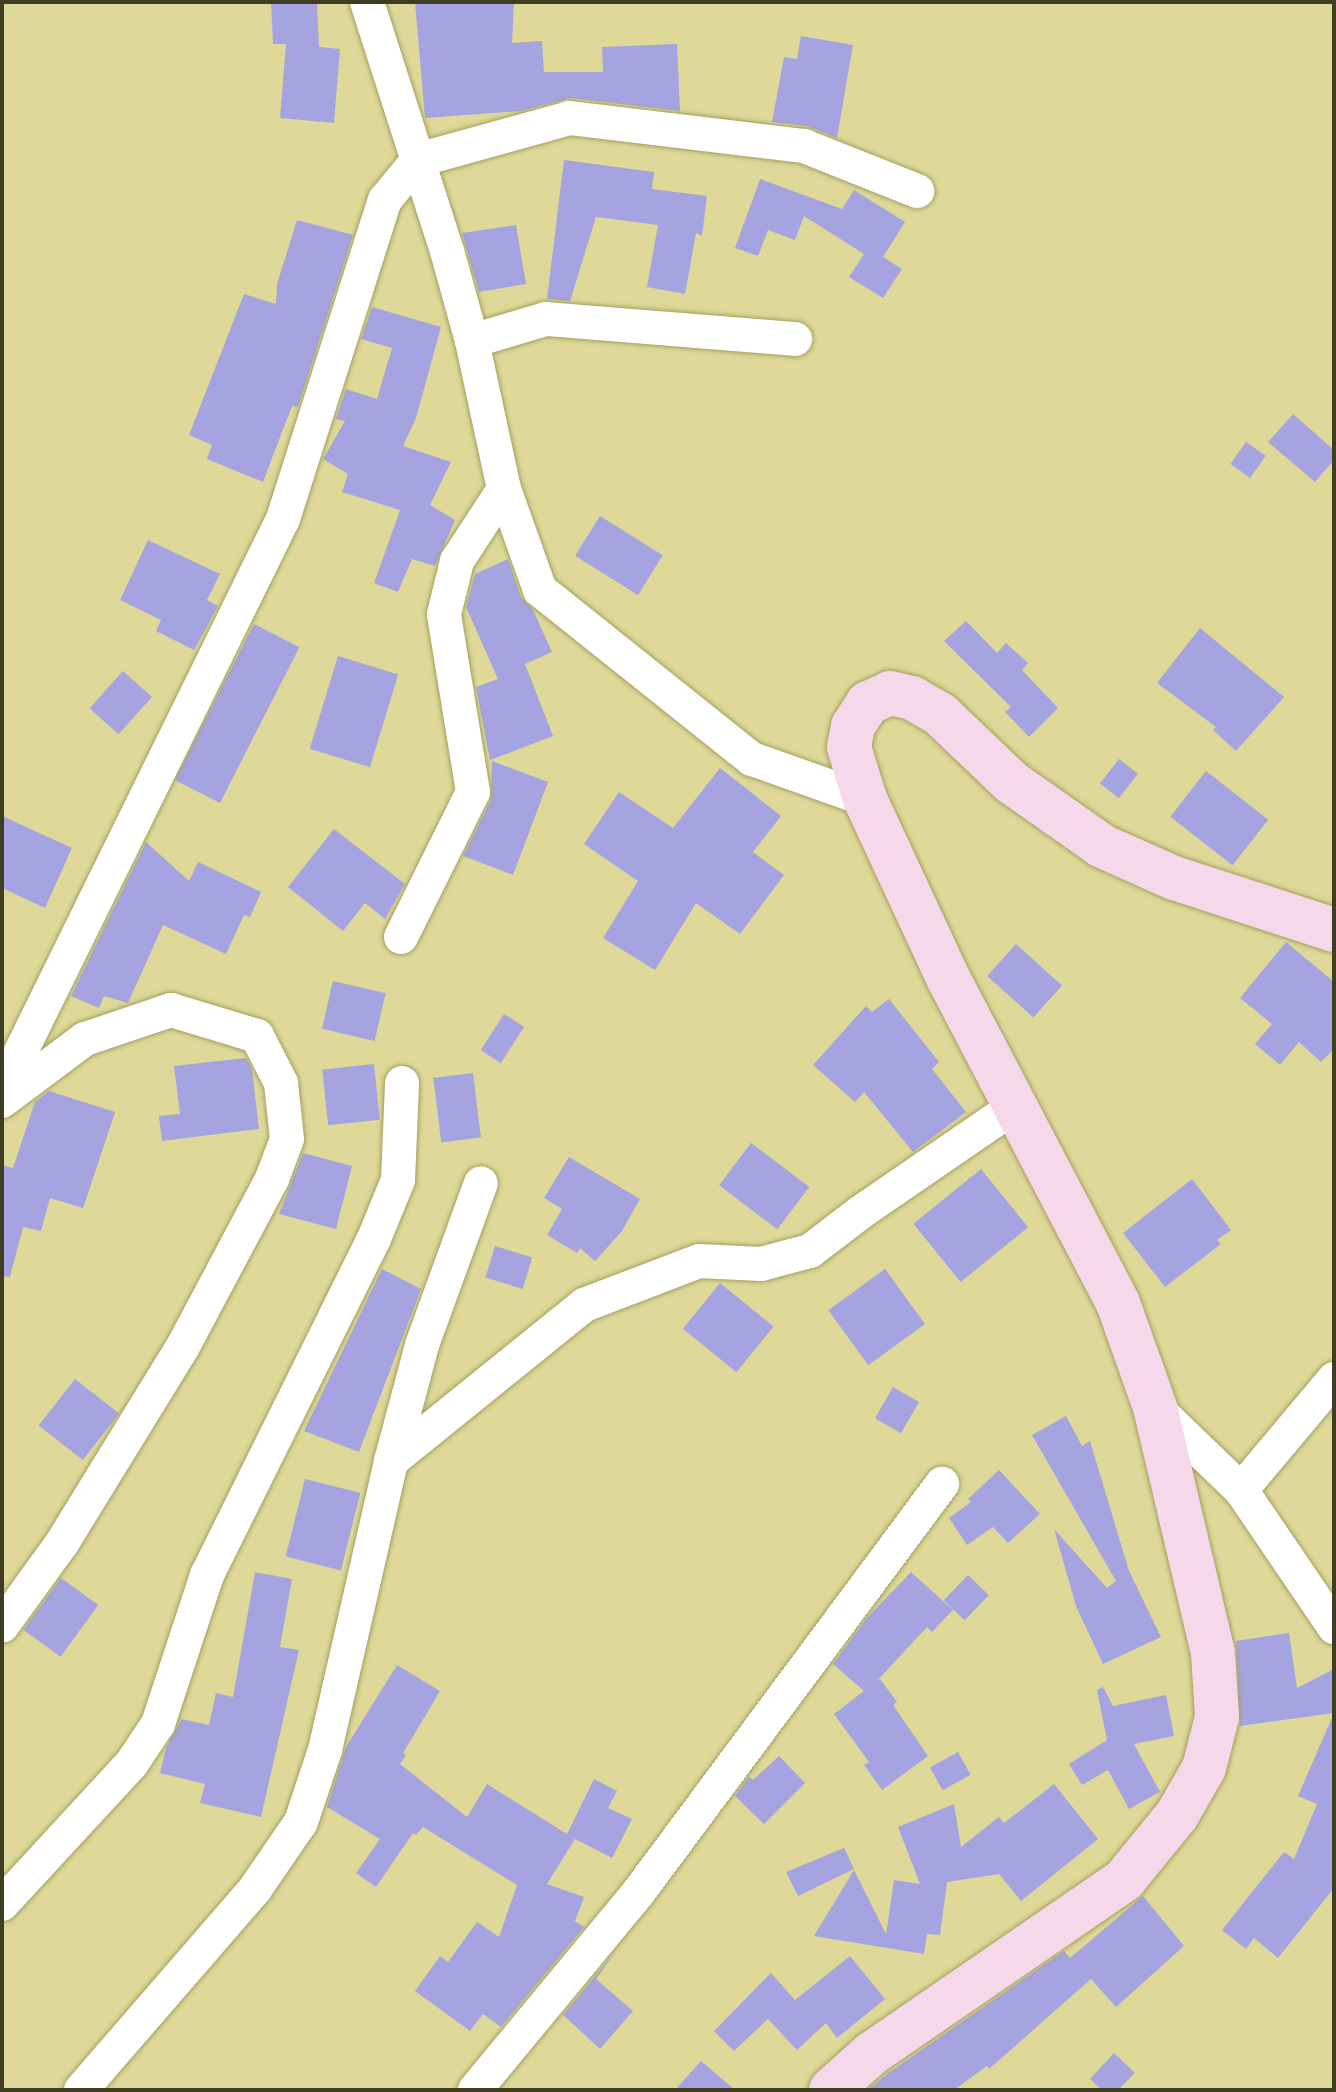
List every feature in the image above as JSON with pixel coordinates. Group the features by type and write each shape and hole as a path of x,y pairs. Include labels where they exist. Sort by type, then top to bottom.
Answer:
{"main road":[{"path":"831,2090 871,2054 1124,1880 1177,1815 1204,1768 1217,1717 1213,1653 1155,1407 1118,1303 949,980 865,799 849,747 853,726 868,703 890,693 912,698 941,715 1011,782 1102,846 1174,878 1334,930"}],"street":[{"path":"367,2 472,341 504,489 540,590 752,759 865,799"},
{"path":"2,1090 283,519 385,200 418,160 569,118 804,146 917,191"},
{"path":"472,341 546,319 795,339"},
{"path":"401,937 473,792 444,614 457,561 504,489"},
{"path":"2,1101 85,1039 171,1010 257,1036 281,1083 287,1139 272,1179 182,1348 62,1543 2,1626"},
{"path":"2,1904 132,1763 158,1724 207,1575 373,1241 398,1180 402,1083"},
{"path":"391,1461 584,1305 699,1261 761,1264 810,1251 861,1212 1014,1107"},
{"path":"81,2090 255,1889 301,1822 325,1750 391,1461 422,1345 481,1183"},
{"path":"1241,1490 1334,1379"},
{"path":"1155,1407 1241,1490 1334,1627"},
{"path":"475,2090 638,1893 942,1484"}],"building":[{"path":"271,2 317,2 319,47 340,49 334,123 280,118 286,44 273,44"},
{"path":"415,2 514,2 512,43 542,41 544,72 603,72 602,47 677,44 680,111 571,98 521,111 425,118"},
{"path":"801,36 853,45 837,138 807,126 772,122 784,57 797,59"},
{"path":"564,160 654,172 652,189 707,196 702,236 696,233 685,294 647,287 658,225 596,217 570,301 547,299"},
{"path":"760,179 842,209 854,190 905,222 883,257 902,269 883,298 849,277 864,254 804,216 795,240 768,230 758,256 735,248"},
{"path":"297,220 353,235 298,407 292,406 263,482 207,459 212,445 189,435 244,294 276,304 277,284"},
{"path":"516,225 526,284 479,292 462,233"},
{"path":"372,307 441,327 416,418 403,446 451,462 430,505 455,520 435,566 412,559 398,592 374,583 400,510 342,492 348,474 323,459 345,421 336,419 346,389 377,399 392,348 361,339"},
{"path":"1293,414 1334,450 1334,460 1315,482 1268,442"},
{"path":"1246,442 1266,456 1250,478 1231,464"},
{"path":"600,516 663,555 638,595 575,556"},
{"path":"148,540 220,574 207,600 218,606 194,650 156,631 161,620 120,600"},
{"path":"508,559 521,597 533,610 552,652 525,664 553,736 490,760 476,687 498,679 466,607 475,574"},
{"path":"966,621 997,653 1006,643 1028,663 1022,670 1058,708 1029,737 1005,712 1011,707 944,641"},
{"path":"254,624 299,647 220,803 175,780"},
{"path":"1200,628 1284,697 1236,751 1213,730 1216,727 1157,683"},
{"path":"338,656 398,674 370,767 310,749"},
{"path":"123,671 152,697 119,734 90,708"},
{"path":"1119,759 1138,774 1119,798 1100,783"},
{"path":"492,761 548,782 513,875 463,856 491,800"},
{"path":"720,768 781,816 753,852 784,875 740,934 696,903 655,970 603,938 638,881 584,844 619,792 673,828"},
{"path":"1206,771 1268,820 1233,865 1170,817"},
{"path":"2,816 72,848 45,908 2,888"},
{"path":"334,829 405,884 385,919 365,903 343,931 288,887"},
{"path":"146,842 189,881 198,862 261,892 250,917 244,915 226,954 163,925 128,1003 104,996 99,1008 71,996"},
{"path":"1286,942 1334,982 1334,1049 1321,1062 1299,1042 1280,1065 1255,1044 1272,1024 1240,998"},
{"path":"1016,944 1062,985 1033,1017 987,976"},
{"path":"333,981 386,993 375,1041 322,1029"},
{"path":"889,999 939,1062 932,1069 966,1112 913,1152 864,1092 855,1102 813,1065 866,1006 872,1012"},
{"path":"504,1014 524,1027 501,1063 481,1050"},
{"path":"246,1058 252,1069 259,1129 162,1141 159,1116 180,1114 174,1066"},
{"path":"374,1064 380,1120 328,1125 322,1069"},
{"path":"473,1073 481,1138 441,1142 433,1078"},
{"path":"49,1091 115,1112 83,1208 50,1198 41,1231 23,1227 10,1277 2,1276 2,1165 13,1168 35,1102"},
{"path":"751,1143 809,1187 777,1229 719,1185"},
{"path":"303,1153 352,1166 336,1229 279,1214"},
{"path":"569,1157 640,1199 622,1231 595,1261 580,1248 577,1253 547,1235 562,1209 544,1198"},
{"path":"981,1169 1028,1227 961,1282 913,1224"},
{"path":"1192,1179 1231,1230 1217,1240 1221,1244 1165,1287 1123,1233"},
{"path":"495,1246 532,1257 523,1289 485,1278"},
{"path":"382,1269 421,1289 359,1452 304,1431"},
{"path":"885,1269 925,1324 868,1365 828,1310"},
{"path":"720,1283 774,1326 736,1372 683,1329"},
{"path":"75,1379 119,1413 83,1460 39,1425"},
{"path":"893,1387 919,1402 901,1433 875,1418"},
{"path":"1066,1416 1082,1446 1090,1441 1129,1571 1161,1637 1103,1664 1076,1606 1054,1529 1107,1588 1116,1581 1032,1435"},
{"path":"999,1470 1040,1514 1008,1543 993,1527 967,1545 949,1518 971,1502 968,1499"},
{"path":"305,1479 360,1493 341,1570 286,1557"},
{"path":"255,1572 292,1579 280,1647 299,1650 261,1817 200,1803 205,1784 160,1773 166,1748 181,1719 209,1725 216,1693 233,1697"},
{"path":"911,1572 953,1610 932,1632 927,1627 876,1682 880,1679 897,1702 893,1705 928,1756 882,1790 864,1765 869,1762 834,1714 864,1691 833,1664 867,1618"},
{"path":"968,1575 989,1595 965,1620 944,1600"},
{"path":"61,1578 98,1605 61,1657 23,1630"},
{"path":"1289,1633 1297,1688 1334,1669 1334,1713 1240,1726 1236,1641"},
{"path":"397,1665 440,1691 403,1753 406,1755 400,1764 467,1817 487,1784 567,1834 594,1779 617,1791 608,1808 632,1819 612,1858 575,1839 547,1884 584,1897 575,1921 584,1927 501,2027 483,2014 470,2031 415,1991 440,1956 448,1962 477,1922 499,1937 517,1885 423,1827 416,1835 413,1833 376,1887 356,1873 380,1839 327,1807 346,1747"},
{"path":"1103,1687 1113,1706 1166,1695 1174,1736 1134,1744 1160,1792 1129,1809 1108,1770 1082,1785 1069,1764 1107,1740 1097,1690"},
{"path":"1334,1713 1334,1888 1278,1958 1254,1938 1246,1949 1222,1930 1284,1852 1294,1859 1317,1804 1298,1796"},
{"path":"958,1752 971,1775 943,1790 930,1768"},
{"path":"779,1756 805,1783 764,1824 735,1796 749,1777 753,1780"},
{"path":"1054,1784 1098,1839 1021,1901 999,1874 947,1882 940,1935 927,1934 924,1954 814,1936 854,1870 886,1934 894,1880 920,1884 898,1827 954,1804 961,1847 999,1817 1004,1823"},
{"path":"844,1848 854,1869 798,1896 786,1872"},
{"path":"1143,1896 1184,1946 1116,2007 1091,1979 989,2069 987,2066 954,2090 868,2090 1064,1951 1070,1958"},
{"path":"616,1951 596,1979 633,2011 600,2049 563,2015"},
{"path":"850,1956 885,1999 837,2038 826,2023 797,2050 768,2019 734,2051 714,2031 771,1973 795,2000"},
{"path":"1114,2053 1135,2073 1118,2090 1102,2090 1090,2079"},
{"path":"701,2061 735,2090 675,2090"}]}
